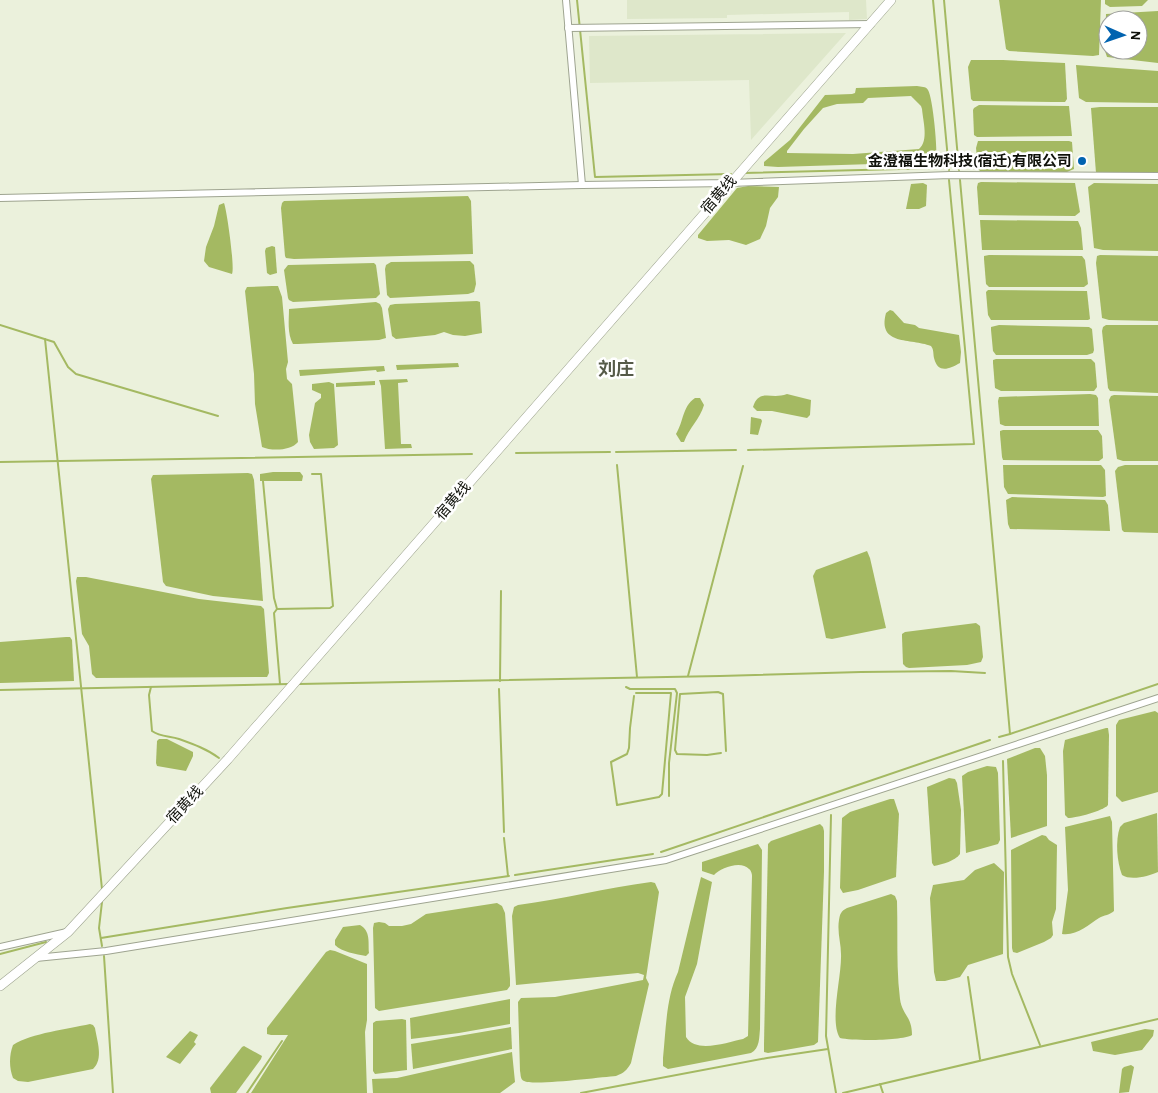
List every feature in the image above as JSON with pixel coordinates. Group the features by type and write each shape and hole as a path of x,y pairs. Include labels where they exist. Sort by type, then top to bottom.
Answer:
{"main road":[{"name":"宿黄线","path":"0,986 68,932 228,759 891,0"}],"street":[{"path":"566,0 582,185"},
{"path":"568,28 870,24"},
{"path":"0,198 730,183 950,175 1158,176"},
{"path":"35,958 106,950 666,860 1158,698"},
{"path":"0,947 68,932"}],"shaded area":[{"path":"627,0 866,0 867,19 849,20 849,12 727,15 727,18 627,19"},
{"path":"999,0 1101,0 1101,10 1098,10 1098,55 1009,51 1006,49"},
{"path":"1105,0 1148,0 1142,6 1110,7 1105,4"},
{"path":"1158,11 1158,63 1132,60 1148,60 1148,12"},
{"path":"846,33 751,140 749,80 590,83 589,36"},
{"path":"971,60 1065,63 1067,99 1065,102 973,101 971,99 968,67"},
{"path":"1076,65 1158,71 1158,103 1086,102 1079,98"},
{"path":"925,87 930,95 933,114 936,162 764,166 764,162 790,140 825,95 852,94 855,93 856,88","holes":["911,96 921,106 925,136 919,149 853,154 787,153 804,129 823,108 837,104 863,103 868,98"]},
{"path":"979,105 1069,106 1072,136 977,137 974,135 973,110"},
{"path":"1158,107 1158,173 1096,173 1091,108"},
{"path":"978,141 1069,141 1072,142 1074,169 1067,172 980,171 978,169 976,148"},
{"path":"923,183 927,185 926,206 919,209 906,209 911,184"},
{"path":"978,183 1075,183 1080,212 1075,216 979,215 977,187"},
{"path":"1094,183 1158,184 1158,251 1103,250 1094,248 1088,187"},
{"path":"748,186 779,187 778,197 770,208 766,226 760,239 746,245 729,240 707,241 698,238 698,235 737,188"},
{"path":"468,196 471,201 473,254 294,259 286,258 285,256 281,208 284,201"},
{"path":"224,203 232,251 232,274 209,267 204,261 206,247 219,205"},
{"path":"980,220 1078,221 1081,228 1083,250 982,250"},
{"path":"275,247 277,273 270,275 267,273 265,251 266,248"},
{"path":"984,256 1082,256 1085,260 1088,284 1084,287 989,287 986,284"},
{"path":"1097,256 1158,256 1158,321 1109,320 1102,318 1096,263"},
{"path":"470,261 474,265 476,284 474,292 468,294 390,298 387,295 385,269 386,265 391,262"},
{"path":"374,263 376,265 380,294 376,298 293,302 288,298 284,270 288,265"},
{"path":"278,286 282,297 288,362 286,369 287,379 292,384 298,442 291,447 270,449 262,447 255,404 254,374 245,291 247,287"},
{"path":"988,290 1087,291 1090,319 991,320 988,315 986,292"},
{"path":"376,302 382,308 386,338 379,340 293,344 291,340 289,309"},
{"path":"480,302 482,333 465,336 444,332 435,335 396,339 392,336 388,309 390,305"},
{"path":"890,310 904,323 915,325 919,328 959,335 960,363 952,367 941,368 936,363 931,346 891,336 886,331 885,324 886,313"},
{"path":"999,325 1089,327 1092,329 1094,350 1093,353 1087,355 996,355 993,351 991,327"},
{"path":"1106,325 1158,325 1158,393 1110,391 1108,388 1102,331"},
{"path":"1091,359 1095,363 1097,387 1094,391 1001,391 995,388 993,360"},
{"path":"458,363 459,367 397,370 396,365"},
{"path":"384,366 385,371 377,372 376,370 300,376 299,370"},
{"path":"407,379 408,382 398,383 401,444 411,444 412,448 385,449 379,380"},
{"path":"375,381 375,385 336,387 336,383"},
{"path":"329,382 334,384 338,445 334,448 314,449 309,435 315,403 321,398 321,394 312,390 312,384"},
{"path":"787,394 811,400 810,415 807,418 772,411 757,411 753,407 762,396 781,396"},
{"path":"1096,395 1098,398 1099,426 1005,426 1000,424 999,397"},
{"path":"1114,395 1158,396 1158,461 1123,461 1117,459 1109,400"},
{"path":"695,398 700,398 704,405 684,442 681,442 676,434 685,410"},
{"path":"751,417 761,419 762,421 758,435 750,434"},
{"path":"1098,430 1102,436 1103,458 1099,461 1003,460 1000,431"},
{"path":"1003,465 1101,465 1105,470 1106,496 1008,494 1004,487"},
{"path":"1125,465 1158,465 1158,533 1124,532 1122,530 1115,471 1118,467"},
{"path":"300,472 303,476 302,481 260,481 260,474"},
{"path":"252,474 254,480 263,601 213,596 166,586 163,582 151,479 153,475"},
{"path":"1012,497 1105,500 1108,505 1110,531 1010,529 1006,500"},
{"path":"867,551 886,628 832,639 826,638 813,576 816,570"},
{"path":"77,577 86,577 199,599 261,606 264,609 269,673 267,677 96,678 92,674 89,646 82,634"},
{"path":"976,623 980,626 983,657 981,662 967,665 909,668 903,664 902,634 905,632"},
{"path":"70,637 72,640 74,681 0,683 0,642"},
{"path":"1155,711 1158,713 1158,792 1122,802 1116,796 1116,725 1119,720"},
{"path":"1108,728 1109,735 1108,805 1101,810 1089,814 1068,818 1065,815 1063,751 1065,740"},
{"path":"159,739 167,739 193,752 186,771 157,766 157,741"},
{"path":"1035,748 1040,748 1045,756 1047,826 1011,838 1007,759"},
{"path":"987,766 996,767 998,773 1000,840 998,844 966,853 962,776"},
{"path":"949,778 955,779 957,783 961,810 960,854 952,860 934,866 932,863 927,787"},
{"path":"894,799 899,814 896,877 843,893 840,888 842,818 850,812"},
{"path":"1157,813 1158,872 1135,878 1122,875 1117,851 1120,827 1124,823"},
{"path":"1110,816 1112,822 1114,911 1077,932 1062,934 1068,890 1065,827"},
{"path":"820,824 824,831 824,872 818,1042 814,1045 768,1053 764,1052 764,1044 768,844 771,841"},
{"path":"1042,835 1057,845 1056,909 1052,922 1053,935 1044,942 1017,953 1013,952 1012,948 1011,850"},
{"path":"758,844 762,850 760,1029 758,1046 751,1053 668,1069 663,1066 663,1058 669,1003 701,877 712,882 697,964 685,997 686,1037 697,1045 713,1046 743,1039 748,1036 752,873 745,866 736,865 721,870 714,875 702,871 702,862"},
{"path":"994,863 1004,872 1003,954 968,965 960,977 936,981 930,898 933,885 964,880 975,870"},
{"path":"651,882 655,883 659,892 646,978 649,984 630,1065 616,1076 553,1082 524,1081 521,1078 520,1071 518,1002 521,998 555,997 643,980 644,975 638,973 516,985 512,916 514,907"},
{"path":"891,894 895,896 897,901 900,999 909,1019 912,1035 877,1040 840,1038 837,1030 836,1010 841,963 838,929 840,914 847,908"},
{"path":"497,903 502,906 505,913 510,979 510,986 507,990 379,1011 375,1008 374,923 379,922 389,926 402,926 411,924 426,914"},
{"path":"360,925 366,930 368,937 369,953 366,956 345,951 335,945 335,940 343,927"},
{"path":"330,950 367,964 367,1020 365,1032 367,1093 251,1093 288,1035 267,1034 267,1028 326,952"},
{"path":"510,999 510,1024 411,1039 410,1018"},
{"path":"406,1020 407,1070 375,1074 373,1071 373,1023 376,1021"},
{"path":"90,1024 95,1028 99,1050 98,1060 93,1069 28,1082 18,1081 13,1078 10,1062 13,1045 40,1034"},
{"path":"511,1027 512,1049 413,1069 411,1044"},
{"path":"1145,1029 1154,1030 1153,1036 1142,1050 1115,1055 1093,1051 1091,1042"},
{"path":"190,1031 198,1035 194,1042 196,1044 180,1064 166,1057"},
{"path":"244,1046 262,1056 261,1059 236,1093 211,1093 210,1088"},
{"path":"512,1052 515,1082 500,1093 373,1093 372,1079 397,1078"},
{"path":"1131,1065 1134,1067 1129,1092 1119,1093 1122,1069"}],"waterway":[{"path":"577,0 595,177 731,174"},
{"path":"933,0 949,170"},
{"path":"944,0 959,170"},
{"path":"744,173 941,168"},
{"path":"748,450 974,444 949,180"},
{"path":"960,180 1010,734 1158,684"},
{"path":"0,325 54,342 68,367 76,374 218,416"},
{"path":"45,339 102,889"},
{"path":"616,452 736,450"},
{"path":"516,453 610,452"},
{"path":"0,462 472,454"},
{"path":"617,465 637,677"},
{"path":"688,676 743,466"},
{"path":"263,481 274,598 277,609 330,608 333,606 321,474 312,474"},
{"path":"500,681 501,591"},
{"path":"277,609 274,613 280,684"},
{"path":"299,684 861,672 951,671 985,673"},
{"path":"0,690 289,684"},
{"path":"151,687 149,695 152,731 195,745 219,758"},
{"path":"626,687 630,689 675,689 677,693 669,763 669,796"},
{"path":"499,689 504,832"},
{"path":"721,753 707,755 677,754 675,750 680,694 718,692 723,694 726,751"},
{"path":"634,696 627,754 611,762 617,805 659,797 662,794 671,693 636,693"},
{"path":"999,737 1010,734"},
{"path":"661,852 990,740"},
{"path":"1003,761 1008,957 1012,974 1040,1045"},
{"path":"831,815 826,1036 836,1093"},
{"path":"504,838 508,876"},
{"path":"515,875 653,854"},
{"path":"101,938 287,908 509,876"},
{"path":"102,902 99,928 102,946"},
{"path":"0,954 46,942"},
{"path":"104,956 113,1093"},
{"path":"968,977 980,1059"},
{"path":"843,1093 1158,1019"},
{"path":"247,1093 282,1041"},
{"path":"581,1093 767,1058 828,1049"},
{"path":"880,1084 883,1093"}],"place":[{"name":"金澄福生物科技(宿迁)有限公司","path":"1082,161"}],"district":[{"name":"刘庄","path":"616,370"}]}
